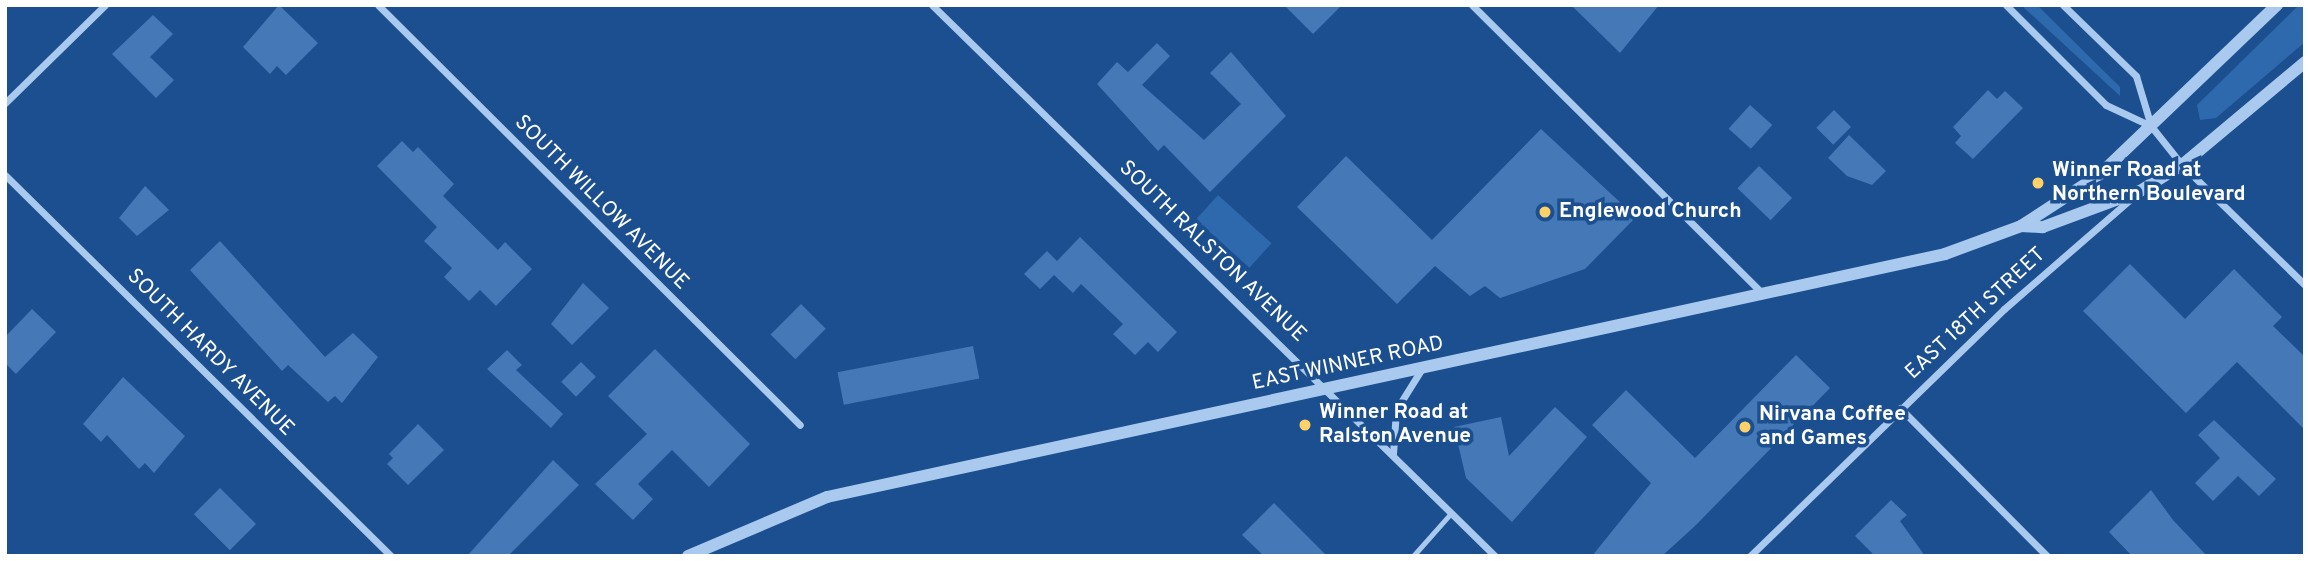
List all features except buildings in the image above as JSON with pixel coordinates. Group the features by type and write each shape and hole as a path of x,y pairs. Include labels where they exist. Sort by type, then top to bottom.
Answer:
{"street":[{"path":"5,103 105,5"},
{"name":"SOUTH WILLOW AVENUE","path":"378,5 800,425"},
{"name":"SOUTH RALSTON AVENUE","path":"932,5 1326,388 1494,556"},
{"path":"1472,5 1762,293"},
{"path":"2006,5 2106,105 2151,126"},
{"path":"2063,5 2136,76 2151,126 2182,165 2305,285"},
{"name":"EAST WINNER ROAD","path":"688,556 827,497 1945,254 2021,226 2098,176 2277,5"},
{"name":"EAST WINNER ROAD","path":"2021,226 2043,227 2140,191 2182,165 2305,62"},
{"name":"SOUTH HARDY AVENUE","path":"5,175 391,556"},
{"name":"EAST 18TH STREET","path":"1751,556 1900,408 2140,191"},
{"path":"1393,455 1390,430 1396,410 1424,366"},
{"path":"1900,408 2048,556"}],"lane":[{"path":"1413,556 1451,513"}],"shaded area":[{"path":"2021,5 2037,5 2120,87 2120,96"},
{"path":"2299,5 2305,5 2305,42 2216,118 2200,120 2197,105"},
{"path":"1218,195 1272,243 1249,268 1196,220"}],"place":[{"name":"Winner Road at Northern Boulevard","path":"2038,183"},
{"name":"Englewood Church","path":"1545,212"},
{"name":"Winner Road at Ralston Avenue","path":"1305,425"},
{"name":"Nirvana Coffee and Games","path":"1745,427"}]}
